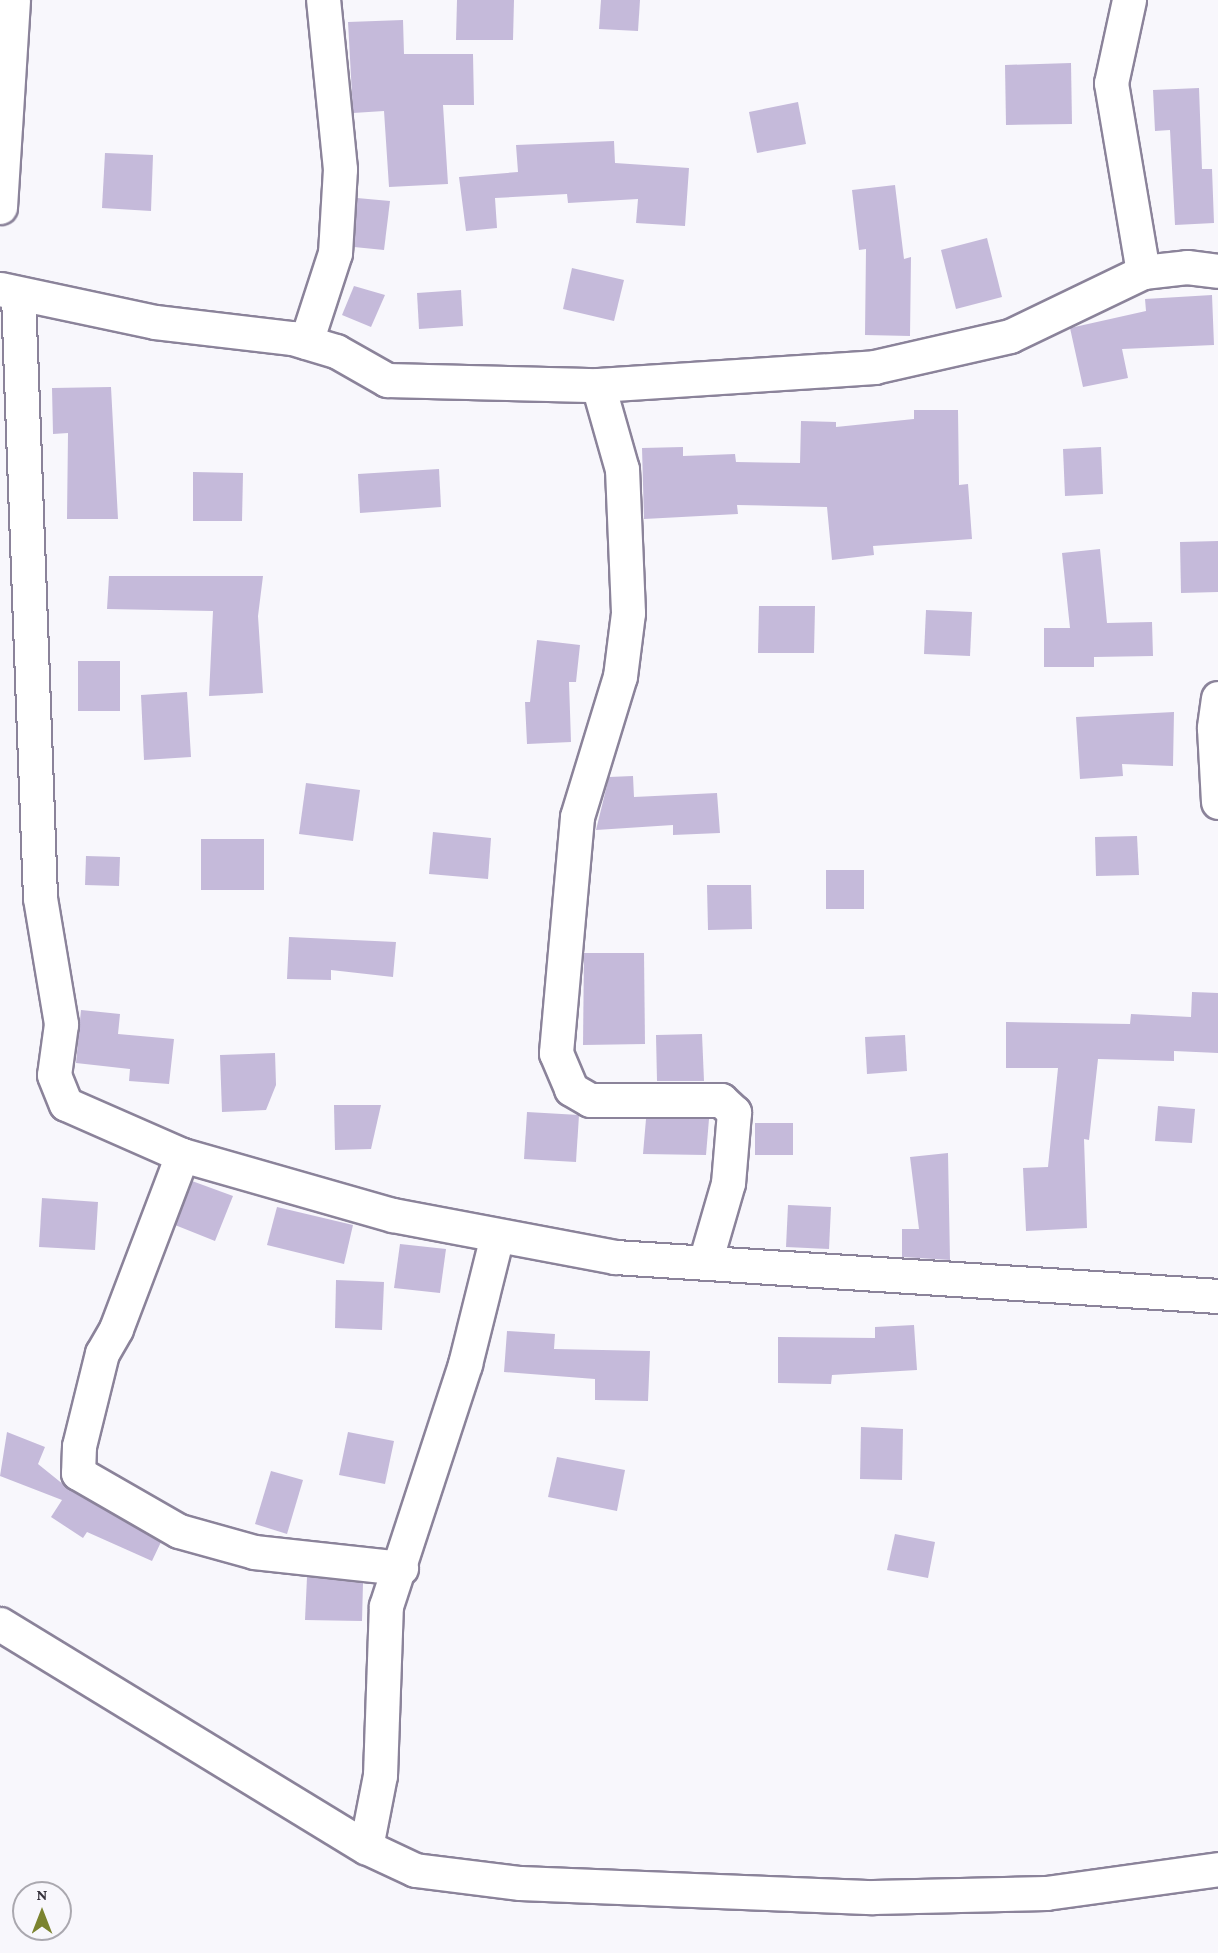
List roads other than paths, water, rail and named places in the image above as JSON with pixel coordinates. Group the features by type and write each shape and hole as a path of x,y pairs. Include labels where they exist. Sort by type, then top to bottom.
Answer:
{"street":[{"path":"0,207 13,0"},
{"path":"306,342 335,253 340,169 323,0"},
{"path":"1129,0 1111,83 1143,272"},
{"path":"1218,271 1187,267 1143,272 1010,336 874,367 598,385 387,380 336,351 306,342 156,322 9,292 40,898 61,1024 54,1075 66,1104 182,1155 393,1215 615,1257 1218,1296"},
{"path":"598,385 622,469 628,613 620,676 577,817 556,1053 571,1089 590,1100 721,1100 734,1112 728,1184 705,1262"},
{"path":"1218,698 1214,773 1218,802"},
{"path":"182,1155 116,1329 102,1353 79,1446 78,1473 179,1531 254,1552 401,1568"},
{"path":"366,1847 380,1775 386,1606 401,1568 465,1364 497,1236"},
{"path":"0,1624 366,1847 415,1870 520,1883 873,1897 1046,1893 1218,1869"}]}
